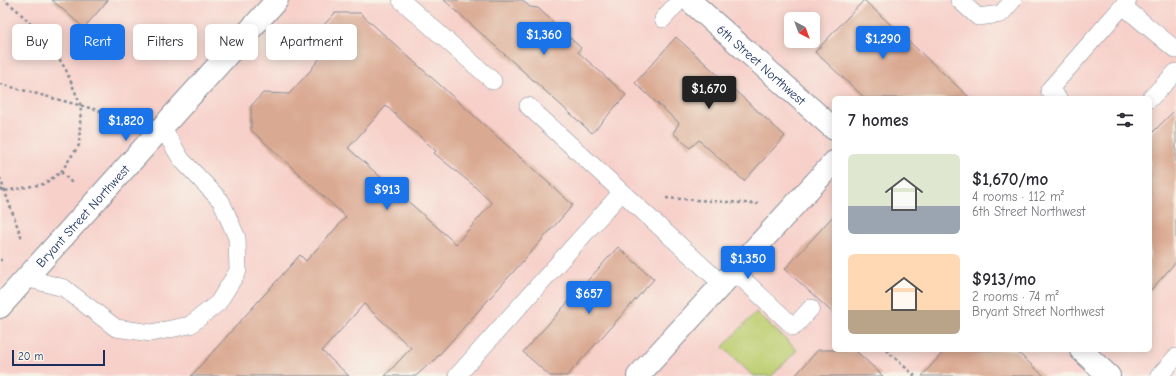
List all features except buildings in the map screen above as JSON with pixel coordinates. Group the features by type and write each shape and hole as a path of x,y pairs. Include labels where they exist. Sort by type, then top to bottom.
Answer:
{"street":[{"name":"Bryant Street Northwest","path":"0,306 277,0"},
{"name":"6th Street Northwest","path":"689,0 832,127"},
{"path":"638,376 832,164"},
{"path":"1083,352 1109,376"}],"lane":[{"path":"401,0 492,81"},
{"path":"663,19 680,0"},
{"path":"959,0 978,17 1001,14 1013,0"},
{"path":"1056,96 1049,90 1125,3 1176,50"},
{"path":"1152,97 1176,72"},
{"path":"528,106 622,192 728,278 794,327 811,308"},
{"path":"26,278 64,288 116,328 151,333 190,325 218,303 238,272 237,238 221,201 181,159 162,127"},
{"path":"457,376 622,192"},
{"path":"1159,376 1176,357"}],"path":[{"path":"0,189 4,190 44,184 61,172 79,145 81,106 66,70 51,45 16,9 4,0"},
{"path":"0,84 131,119"},
{"path":"61,172 72,183"},
{"path":"0,178 22,238"},
{"path":"660,198 759,204"},
{"path":"888,352 915,376"}],"shaded area":[{"path":"0,0 1176,0 1176,376 0,376"}],"green space":[{"path":"756,312 797,350 772,376 753,376 723,347"}]}
